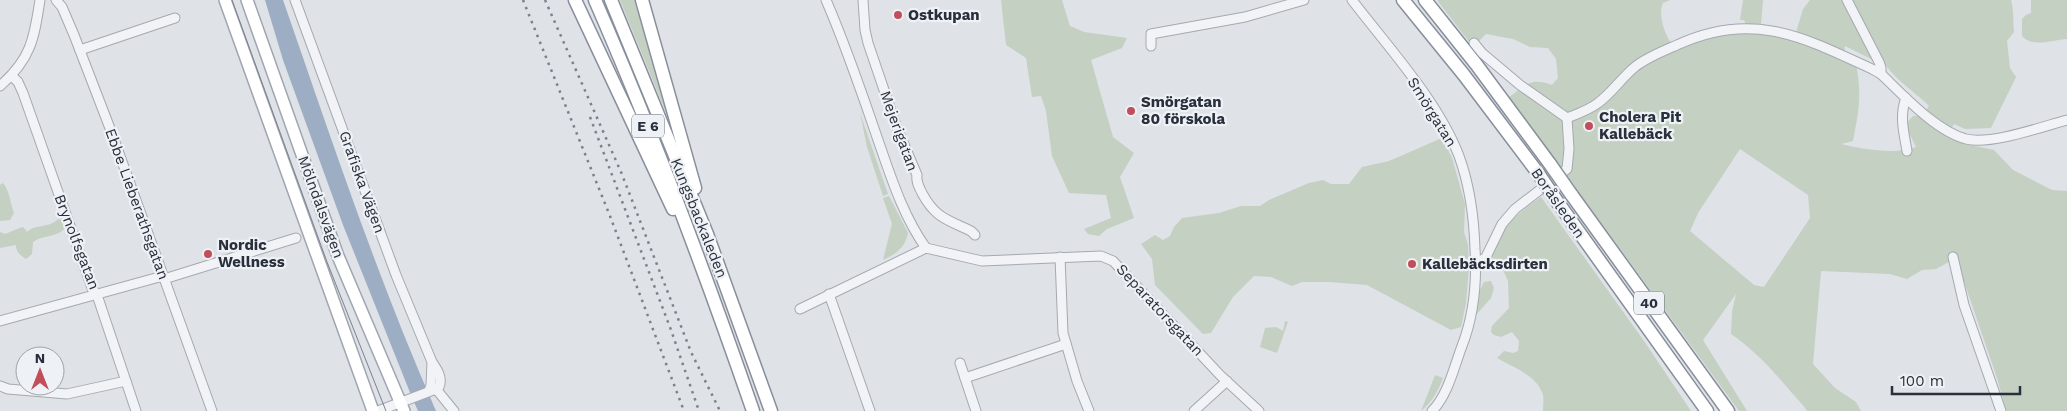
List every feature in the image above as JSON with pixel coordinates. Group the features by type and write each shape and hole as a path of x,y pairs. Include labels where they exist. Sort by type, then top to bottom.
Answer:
{"highway":[{"path":"575,0 666,195 696,253"},
{"name":"Kungsbackaleden","path":"596,0 661,158 726,330 753,411"},
{"name":"Kungsbackaleden","path":"611,0 707,234 770,411"},
{"path":"642,0 687,156 707,234"},
{"name":"Boråsleden","path":"1403,0 1464,75 1538,173 1707,411"},
{"name":"Boråsleden","path":"1425,0 1476,64 1550,164 1728,411"}],"main road":[{"name":"Mölndalsvägen","path":"225,0 373,411"},
{"name":"Mölndalsvägen","path":"247,0 338,256 406,404"}],"street":[{"path":"0,86 12,76 25,58 33,40 40,0"},
{"name":"Ebbe Lieberathsgatan","path":"56,0 62,7 80,50 212,411"},
{"name":"Grafiska Vägen","path":"295,0 396,275 432,362 432,390"},
{"name":"Mejerigatan","path":"826,0 849,57 899,197 916,234 926,248"},
{"name":"Mejerigatan","path":"863,0 865,30 872,55 905,150 917,175 916,181 930,208 938,216 971,230 975,235"},
{"path":"1151,46 1151,34 1245,17 1304,0"},
{"name":"Smörgatan","path":"1352,0 1430,103 1459,157 1471,201 1476,260 1468,332 1445,391 1438,405 1432,411"},
{"path":"1847,0 1882,68 1881,74"},
{"path":"80,50 175,18"},
{"path":"1567,118 1598,104 1628,73 1646,59 1685,41 1726,30 1756,28 1783,32 1830,50 1881,74 1937,124 1966,139 2001,138 2067,120"},
{"path":"1474,43 1482,53 1520,85 1567,118 1570,149 1567,169 1516,209 1502,224 1486,257 1482,260 1476,260"},
{"name":"Brynolfsgatan","path":"12,76 18,82 23,93 92,288 97,295 136,411"},
{"path":"1906,98 1902,108 1902,122 1907,151"},
{"path":"0,321 163,278 296,238"},
{"path":"800,309 926,248"},
{"name":"Separatorsgatan","path":"926,248 982,261 1101,256 1113,261 1227,381"},
{"path":"1060,257 1061,301 1066,344 1089,411"},
{"path":"1953,257 1964,305 2001,411"},
{"path":"829,294 870,411"},
{"path":"965,378 1066,344"},
{"path":"960,363 976,411"},
{"path":"0,386 8,389 67,394 126,381"},
{"path":"1194,411 1227,381 1258,411"},
{"path":"378,411 406,404 432,390 454,411"}],"green space":[{"path":"620,0 635,0 669,120"},
{"path":"1001,0 1062,0 1070,26 1084,32 1127,38 1122,48 1091,60 1113,137 1134,153 1120,177 1134,218 1107,229 1099,236 1088,234 1084,229 1111,218 1106,195 1069,193 1052,156 1046,111 1041,96 1032,97 1026,58 1006,45"},
{"path":"1437,0 1670,0 1663,3 1661,14 1668,39 1675,49 1693,41 1741,31 1794,39 1803,9 1810,0 2011,0 2014,32 2007,41 2010,68 2016,77 1991,128 1965,129 1954,124 1949,132 1975,146 1994,150 2013,170 2052,190 2067,191 2067,411 2006,411 1997,378 1956,258 1936,269 1922,270 1907,279 1890,274 1821,271 1813,364 1835,388 1856,402 1861,411 1807,411 1764,362 1731,334 1732,312 1736,294 1703,340 1747,411 1739,411 1509,97 1533,82 1552,85 1558,78 1556,59 1548,48 1530,47 1513,39 1486,34 1473,47","holes":["1845,46 1873,60 1880,55 1889,70 1929,106 1923,115 1913,116 1907,123 1908,131 1916,147 1889,151 1841,144 1853,141 1859,103 1856,64 1844,60","1740,149 1808,195 1810,218 1764,287 1754,285 1690,231 1698,213"]},
{"path":"1743,0 1763,0 1761,24 1746,24 1744,20 1740,20"},
{"path":"2031,0 2067,0 2067,39 2050,42 2032,42 2022,36 2022,19 2031,13"},
{"path":"860,113 888,194 883,196 867,147"},
{"path":"1442,138 1452,158 1465,204 1464,232 1468,245 1469,267 1466,303 1461,327 1451,330 1367,285 1302,282 1292,286 1271,277 1254,276 1233,297 1211,333 1203,334 1155,285 1152,259 1141,244 1155,235 1163,240 1170,236 1174,227 1182,218 1219,213 1241,206 1260,206 1269,200 1309,183 1323,180 1331,184 1349,184 1362,167 1389,161"},
{"path":"3,183 9,194 14,213 10,220 0,221 0,185"},
{"path":"889,196 908,233 905,243 899,250 883,260 892,224 883,198"},
{"path":"1541,197 1644,341 1691,411 1543,411 1543,395 1536,382 1497,358 1504,351 1513,353 1518,351 1519,341 1512,332 1501,337 1491,332 1492,326 1509,308 1508,281 1501,265 1491,263 1491,253 1500,234 1507,225 1524,209"},
{"path":"58,219 63,220 67,224 65,228 57,234 33,242 32,254 26,259 19,253 16,245 0,248 0,232 5,234 22,227 27,232 34,228 51,224"},
{"path":"1491,281 1494,288 1491,298 1476,315 1478,294 1484,282"},
{"path":"1285,321 1288,322 1277,353 1260,347 1265,328 1276,327 1283,331"},
{"path":"1435,375 1443,378 1434,396 1421,411"}],"water":[{"path":"265,0 283,0 374,258 414,361 436,411 418,411 409,390 343,225 283,60"}],"tram line":[{"path":"232,0 327,262 386,411"}],"railway":[{"path":"523,0 610,216 684,411"},
{"path":"545,0 621,172 691,352 720,411"},
{"path":"590,117 671,330 699,411"}],"place":[{"name":"Ostkupan","path":"898,15"},
{"name":"Smörgatan 80 förskola","path":"1131,111"},
{"name":"Cholera Pit Kallebäck","path":"1589,126"},
{"name":"Nordic Wellness","path":"208,254"},
{"name":"Kallebäcksdirten","path":"1412,264"}]}
